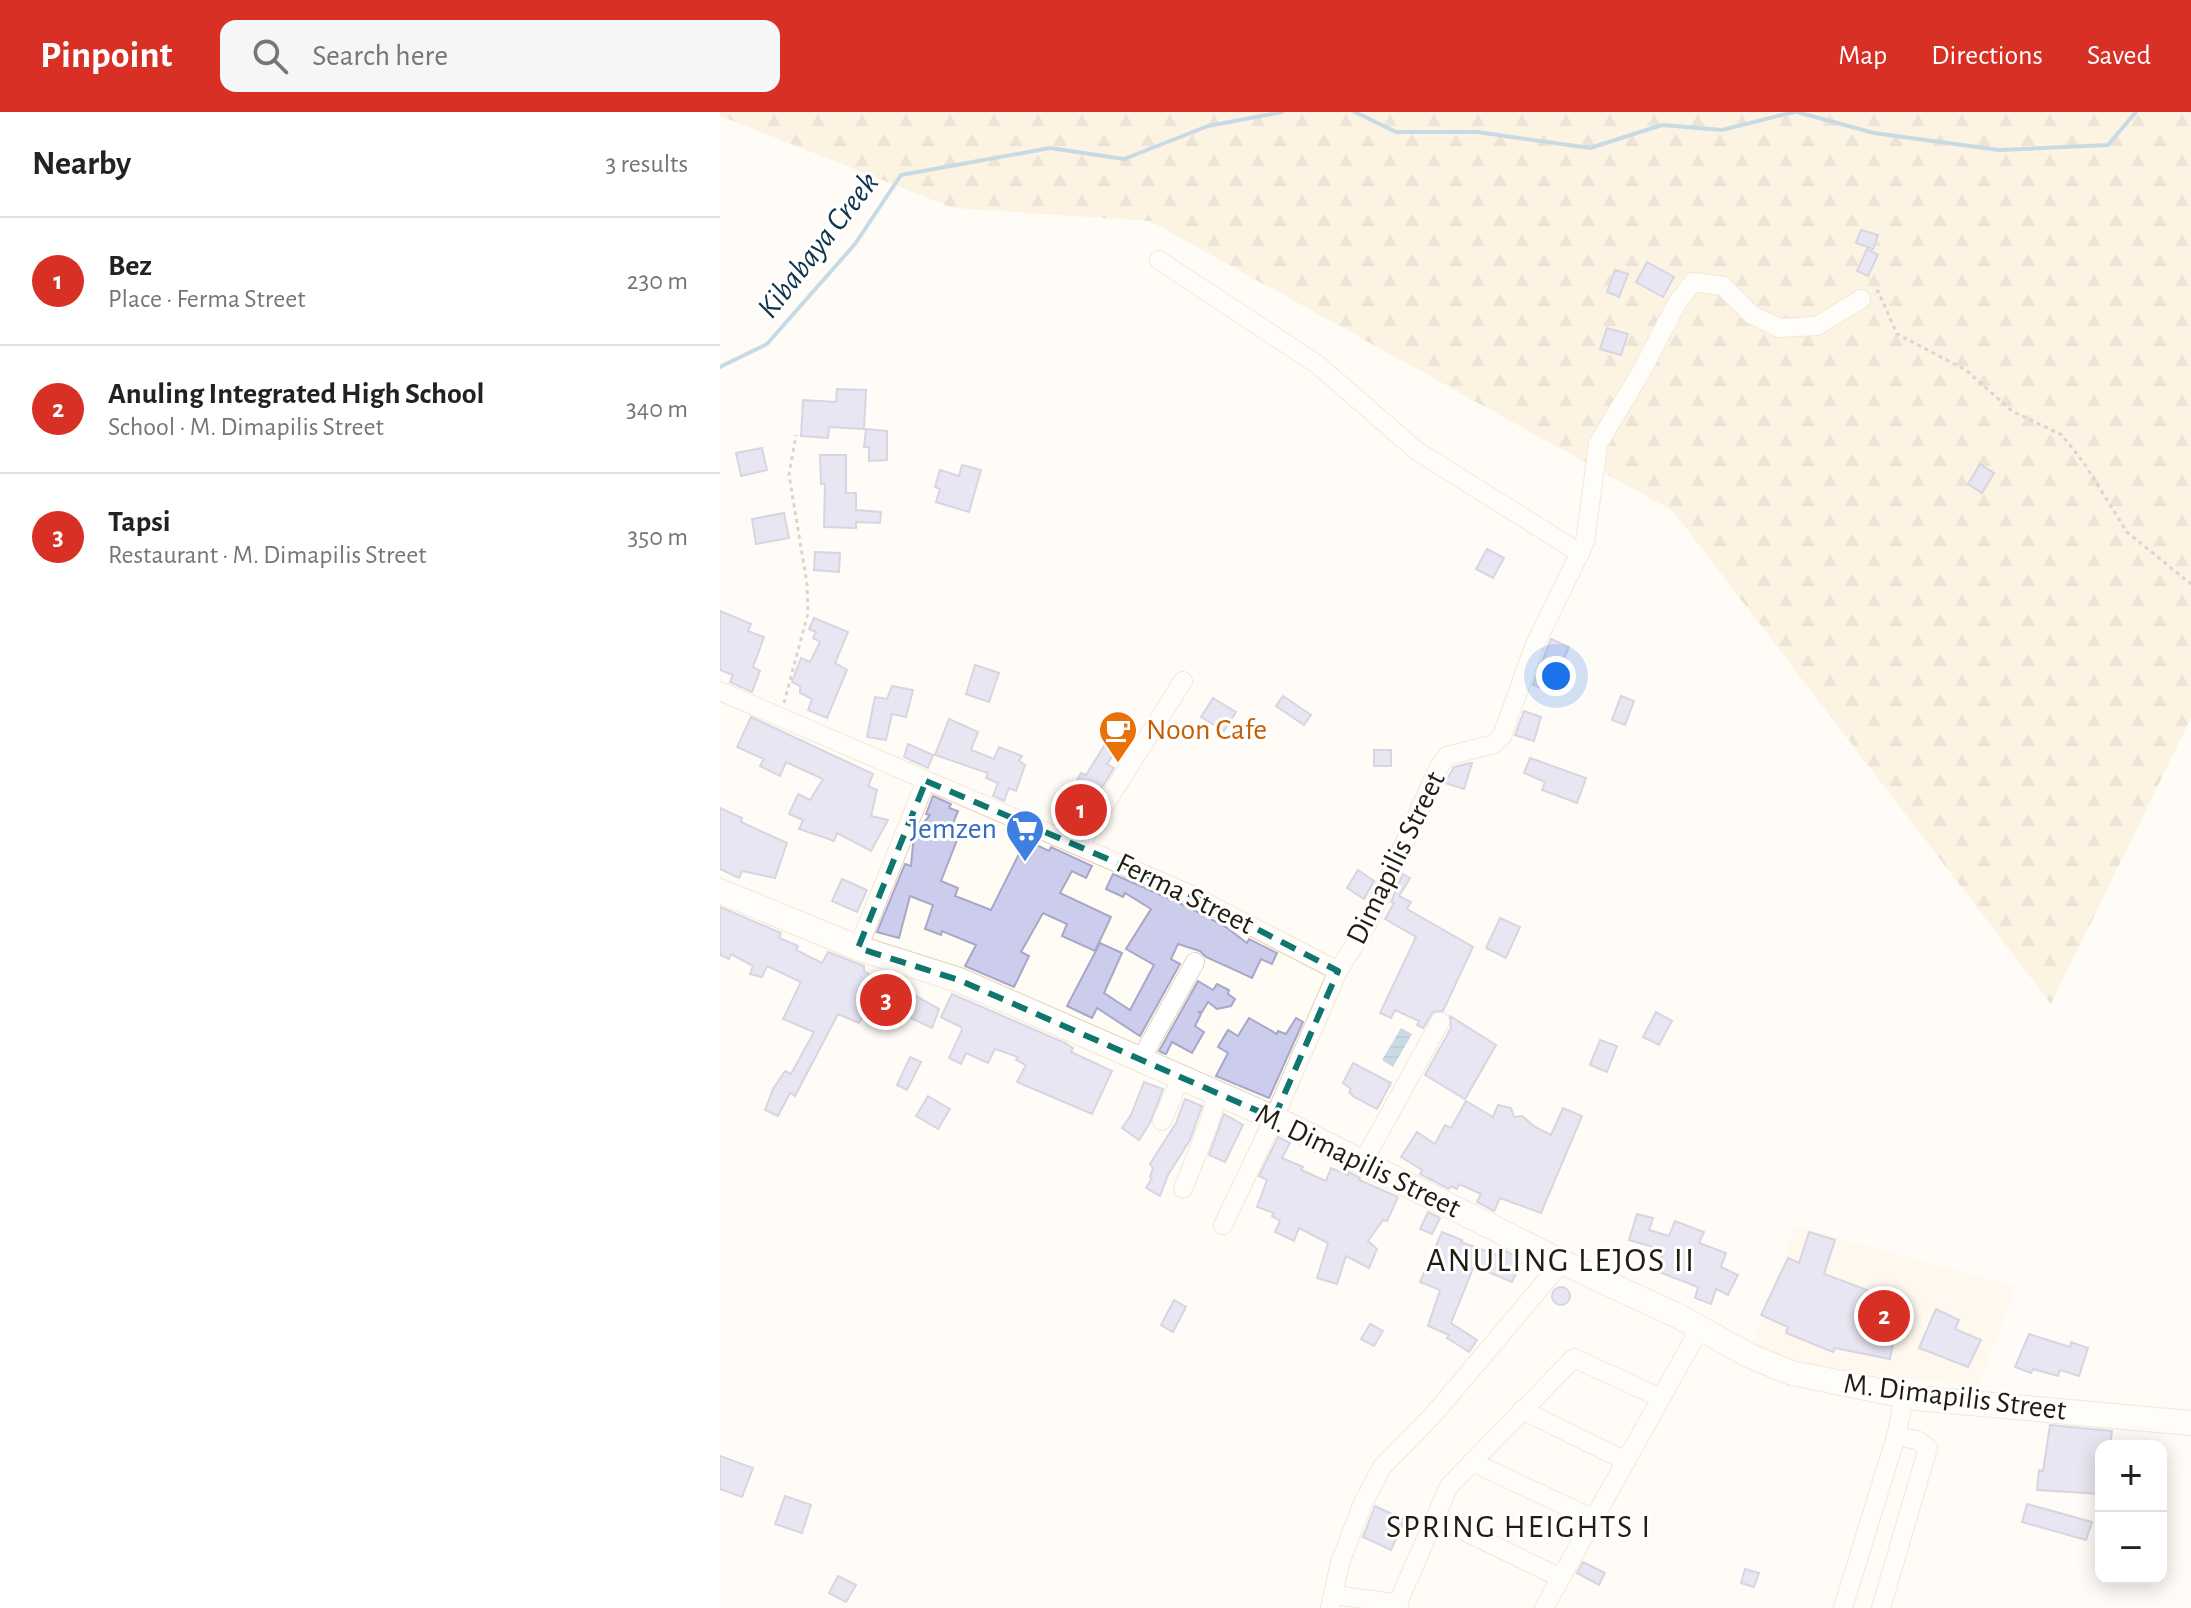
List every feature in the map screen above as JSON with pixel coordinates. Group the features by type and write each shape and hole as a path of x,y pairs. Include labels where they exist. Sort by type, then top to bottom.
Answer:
{"main road":[{"name":"M. Dimapilis Street","path":"720,891 858,948 959,980 1274,1118 1700,1328 1750,1356 1792,1373 1904,1396 2191,1423"}],"street":[{"path":"1159,260 1318,365 1417,451 1580,553"},
{"name":"Dimapilis Street","path":"1223,1225 1338,971 1367,925 1439,767 1447,756 1494,744 1502,736 1534,647 1585,542 1598,444 1640,374 1677,303 1693,282 1723,286 1752,315 1779,328 1817,326 1861,299"},
{"path":"1080,844 1183,681"},
{"name":"Ferma Street","path":"720,691 1080,844 1187,893 1338,971"},
{"path":"858,948 926,781"},
{"path":"1141,1059 1195,962"},
{"path":"1359,1160 1440,1022"},
{"path":"1162,1121 1181,1077"},
{"path":"1183,1189 1218,1093"},
{"path":"1359,1160 1373,1119"},
{"path":"1562,1262 1434,1414 1382,1467 1363,1503 1340,1563 1331,1602 1399,1607 1449,1486 1574,1358 1661,1398"},
{"path":"1544,1608 1700,1328"},
{"path":"1843,1608 1896,1436 1904,1396"},
{"path":"1522,1410 1626,1461"},
{"path":"1881,1608 1928,1448 1917,1440 1896,1436"},
{"path":"1472,1462 1594,1519"},
{"path":"1435,1517 1561,1578"}],"path":[{"path":"1861,299 1878,291 1897,334 1966,370 2012,411 2062,435 2084,463 2127,532 2191,584"},
{"path":"776,716 788,690 808,613 807,584 789,475 796,435"}],"highlighted area":[{"path":"926,781 1187,893 1338,971 1274,1118 959,980 858,948"}],"shaded area":[{"path":"1795,1226 2016,1287 1979,1386 1833,1371 1752,1345"}],"green space":[{"path":"720,112 2191,112 2191,718 2051,1004 1673,511 1150,221 953,208 720,116"}],"water":[{"path":"1401,1028 1412,1034 1393,1067 1382,1060"}],"building":[{"path":"1861,230 1878,235 1873,249 1856,243"},
{"path":"1867,249 1878,255 1868,276 1857,271"},
{"path":"1647,262 1674,277 1663,297 1636,282"},
{"path":"1615,270 1628,274 1619,297 1607,292"},
{"path":"1607,328 1628,334 1621,355 1600,349"},
{"path":"837,389 866,390 864,429 829,427 828,438 801,436 803,400 836,402"},
{"path":"866,429 887,431 887,460 869,461 869,447 864,447"},
{"path":"762,448 767,470 741,476 736,453"},
{"path":"820,455 846,455 846,493 856,493 856,510 881,512 880,523 856,522 856,528 824,527 825,484 821,484"},
{"path":"1980,464 1994,473 1982,493 1968,484"},
{"path":"962,465 981,470 969,512 936,502 940,489 935,487 940,470 959,476"},
{"path":"784,513 789,538 756,544 752,519"},
{"path":"1487,549 1504,558 1493,578 1476,569"},
{"path":"815,552 840,553 839,572 814,570"},
{"path":"720,611 751,624 748,631 764,637 753,667 760,671 752,692 730,682 733,675 720,670"},
{"path":"814,618 848,632 835,663 847,670 827,718 808,710 812,699 800,693 800,686 792,682 801,658 810,662 820,642 813,638 816,632 809,629"},
{"path":"1551,639 1569,647 1549,691 1533,685"},
{"path":"975,665 999,673 989,702 966,694"},
{"path":"892,686 913,690 906,717 892,714 886,740 867,737 875,697 887,699"},
{"path":"1283,696 1311,715 1304,725 1276,706"},
{"path":"1621,696 1634,701 1625,725 1612,720"},
{"path":"1213,698 1236,712 1224,731 1201,717"},
{"path":"1524,711 1541,717 1534,741 1515,735"},
{"path":"751,717 873,774 868,786 877,790 871,816 888,820 871,851 837,833 834,841 799,829 803,820 789,814 798,794 810,800 823,779 786,762 780,776 760,766 764,759 737,747"},
{"path":"949,719 978,732 971,750 994,759 999,747 1022,756 1019,761 1025,765 1016,791 1009,788 1004,801 993,796 998,783 986,778 988,773 935,755"},
{"path":"908,744 933,755 928,768 904,757"},
{"path":"1104,746 1115,752 1107,764 1114,768 1080,822 1064,814 1076,792 1072,790 1081,773 1086,775"},
{"path":"1374,750 1391,750 1391,766 1374,766"},
{"path":"1530,758 1586,778 1577,803 1542,790 1545,782 1524,773"},
{"path":"1472,763 1464,789 1445,783 1454,767"},
{"path":"933,796 951,804 949,808 958,811 950,831 959,835 941,881 958,888 955,896 991,910 1026,840 1049,851 1051,847 1092,866 1086,878 1072,871 1060,893 1111,917 1095,951 1062,936 1067,924 1043,913 1021,952 1029,956 1014,987 965,966 976,945 942,931 941,935 925,929 933,905 910,896 899,938 877,932 905,864 911,866 913,844 930,815 926,814"},
{"path":"720,808 742,818 741,822 787,843 775,878 742,871 739,878 720,869"},
{"path":"1358,870 1374,881 1364,899 1347,888"},
{"path":"1113,874 1186,906 1226,927 1247,943 1249,939 1277,953 1272,964 1261,959 1252,978 1206,957 1200,951 1178,944 1171,959 1180,964 1140,1036 1097,1008 1092,1018 1067,1006 1100,943 1122,953 1104,993 1130,1010 1154,965 1126,949 1151,909 1125,893 1123,897 1106,889"},
{"path":"1403,874 1410,878 1399,896 1411,902 1407,909 1473,947 1443,1011 1433,1012 1423,1028 1417,1025 1419,1021 1395,1010 1391,1018 1380,1013 1416,937 1385,919 1394,903 1391,902"},
{"path":"842,879 867,890 857,912 832,901"},
{"path":"720,907 781,933 779,938 798,946 796,950 822,963 828,952 864,966 864,971 887,986 883,1002 895,1006 887,1021 866,1010 859,1023 838,1014 795,1096 790,1093 778,1116 765,1110 773,1089 785,1071 791,1074 814,1032 783,1019 801,982 767,966 762,977 750,974 753,966 731,954 729,959 720,955"},
{"path":"1500,918 1520,927 1506,958 1486,948"},
{"path":"1198,981 1213,990 1217,984 1229,990 1228,994 1235,999 1231,1006 1217,1009 1208,1002 1199,1012 1201,1014 1195,1026 1204,1032 1192,1053 1172,1042 1166,1054 1159,1051"},
{"path":"902,988 939,1009 932,1028 894,1010"},
{"path":"952,994 1065,1043 1073,1048 1071,1052 1112,1071 1092,1114 1017,1082 1026,1065 1016,1060 1018,1057 995,1049 988,1063 966,1053 961,1064 949,1058 962,1030 941,1017"},
{"path":"1656,1012 1672,1021 1659,1045 1643,1037"},
{"path":"1450,1016 1496,1045 1465,1099 1425,1075 1451,1028"},
{"path":"1249,1018 1277,1034 1278,1031 1286,1034 1296,1018 1303,1022 1269,1098 1216,1076 1228,1053 1218,1047 1228,1030 1238,1036"},
{"path":"1600,1040 1617,1046 1607,1072 1590,1065"},
{"path":"910,1057 921,1062 907,1090 897,1085"},
{"path":"1353,1063 1391,1083 1377,1109 1354,1097 1349,1092 1351,1089 1343,1083"},
{"path":"1144,1082 1163,1089 1150,1123 1139,1140 1122,1128 1131,1115"},
{"path":"928,1096 950,1109 938,1129 916,1116"},
{"path":"1185,1099 1202,1106 1190,1140 1168,1175 1160,1196 1146,1188 1152,1178 1153,1168 1150,1164 1176,1123"},
{"path":"1466,1101 1493,1117 1498,1105 1511,1108 1514,1117 1522,1116 1551,1135 1563,1108 1582,1116 1541,1213 1500,1198 1494,1211 1477,1202 1481,1194 1459,1184 1457,1189 1451,1186 1449,1189 1420,1174 1422,1170 1401,1157 1417,1132 1435,1144 1445,1125 1451,1128"},
{"path":"1224,1114 1243,1125 1225,1162 1209,1155"},
{"path":"1278,1137 1290,1143 1282,1158 1303,1167 1301,1170 1326,1181 1331,1168 1348,1175 1349,1172 1359,1180 1398,1197 1387,1221 1383,1220 1368,1241 1377,1249 1369,1268 1346,1256 1337,1284 1317,1278 1328,1243 1299,1228 1294,1241 1275,1232 1280,1221 1272,1216 1274,1213 1257,1207 1267,1180 1259,1176"},
{"path":"1428,1212 1440,1218 1432,1234 1420,1229"},
{"path":"1637,1214 1653,1218 1649,1230 1669,1236 1675,1221 1704,1232 1699,1243 1726,1253 1721,1267 1738,1275 1728,1295 1716,1289 1711,1304 1695,1298 1698,1287 1654,1270 1663,1254 1650,1246 1629,1240"},
{"path":"1442,1232 1499,1256 1502,1249 1519,1258 1517,1261 1521,1263 1512,1282 1474,1266 1451,1323 1477,1340 1469,1352 1447,1338 1449,1335 1428,1326 1440,1290 1420,1282"},
{"path":"1809,1232 1835,1240 1824,1274 1883,1296 1870,1332 1894,1337 1890,1359 1835,1348 1833,1352 1786,1333 1788,1327 1761,1315 1788,1258 1799,1263"},
{"path":"1561,1287 1570,1296 1561,1305 1552,1296"},
{"path":"1174,1300 1186,1307 1173,1332 1161,1325"},
{"path":"1936,1309 1959,1320 1955,1329 1981,1340 1968,1367 1919,1348"},
{"path":"1370,1324 1383,1331 1374,1346 1361,1339"},
{"path":"2029,1334 2070,1347 2071,1342 2088,1348 2079,1376 2060,1370 2058,1376 2033,1369 2031,1373 2015,1367"},
{"path":"2050,1425 2112,1431 2111,1440 2095,1440 2095,1494 2037,1490 2039,1470 2043,1471"},
{"path":"720,1456 753,1468 742,1497 720,1489"},
{"path":"785,1496 811,1505 802,1533 775,1524"},
{"path":"2027,1504 2092,1522 2086,1540 2022,1522"},
{"path":"1375,1506 1405,1520 1391,1550 1363,1537"},
{"path":"1583,1562 1605,1573 1599,1585 1577,1573"},
{"path":"1745,1569 1759,1573 1754,1587 1741,1583"},
{"path":"838,1576 856,1585 846,1602 829,1593"}],"waterway":[{"name":"Kibabaya Creek","path":"720,367 767,344 855,244 901,175 1050,148 1124,159 1208,126 1282,112"},
{"name":"Kibabaya Creek","path":"1355,112 1396,132 1477,132 1590,148 1662,125 1722,130 1794,112"},
{"name":"Kibabaya Creek","path":"1797,112 1874,133 1999,150 2108,145 2136,112"}],"place":[{"name":"Noon Cafe","path":"1118,764"},
{"name":"Bez","path":"1081,810"},
{"name":"Jemzen","path":"1025,863"},
{"name":"Tapsi","path":"886,1000"},
{"name":"Anuling Integrated High School","path":"1884,1316"}],"district":[{"name":"ANULING LEJOS II","path":"1561,1261"},
{"name":"SPRING HEIGHTS I","path":"1519,1527"}]}
